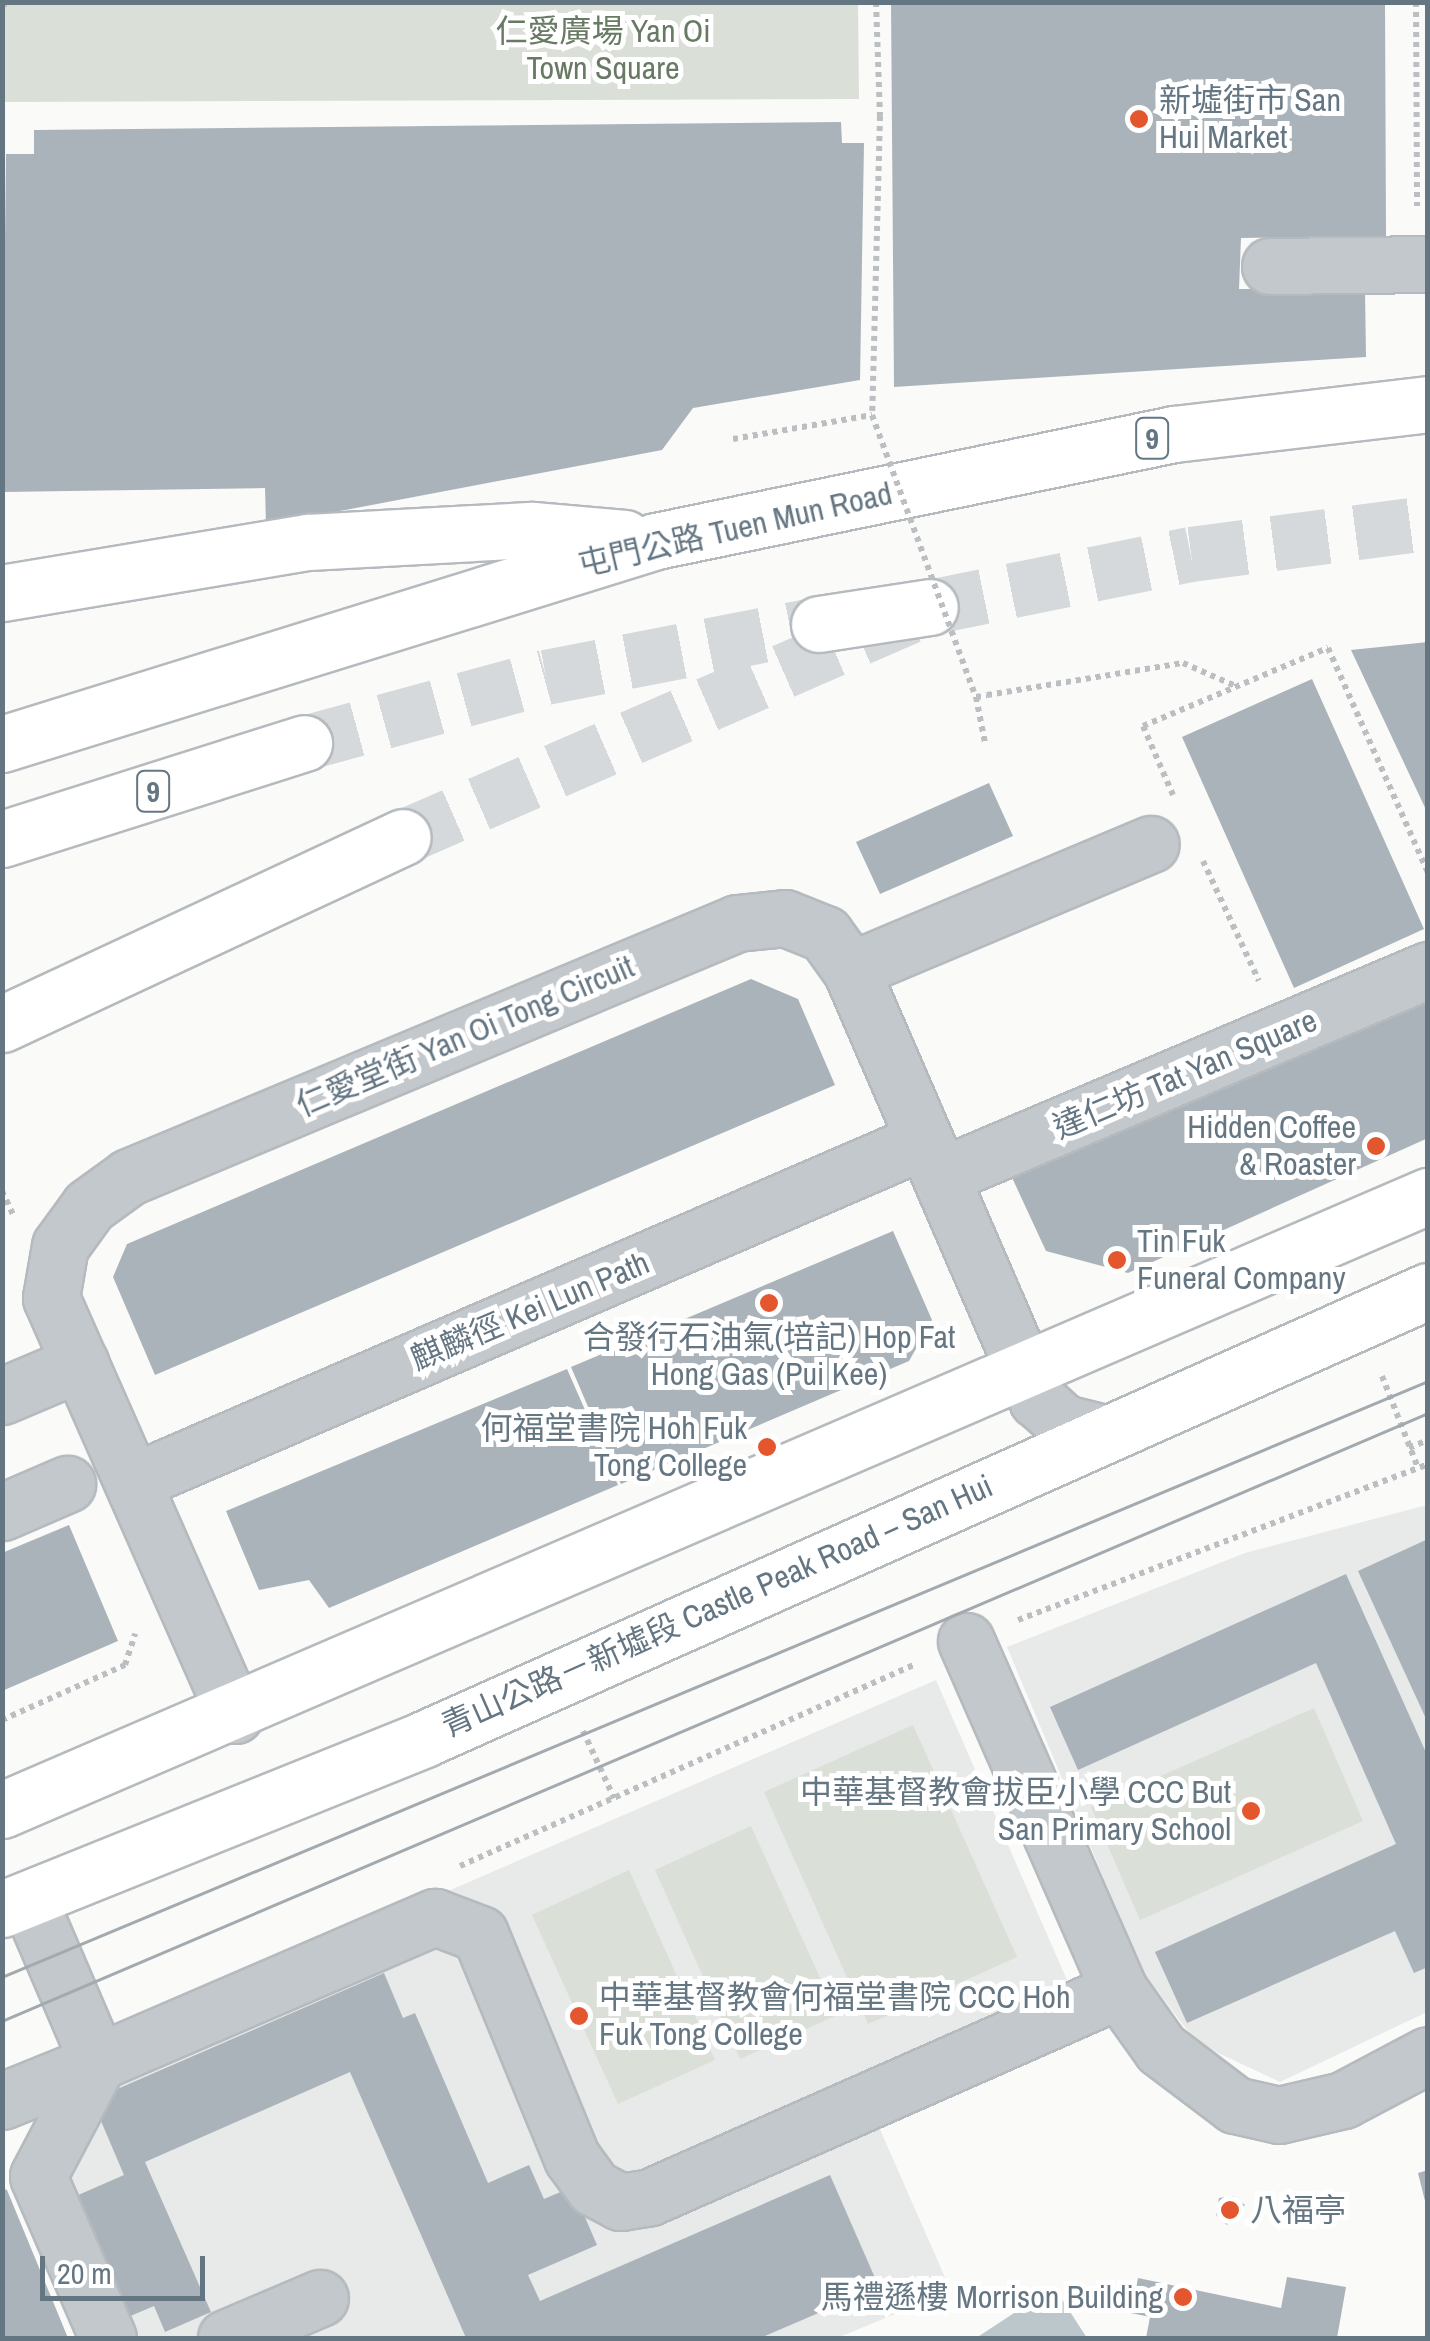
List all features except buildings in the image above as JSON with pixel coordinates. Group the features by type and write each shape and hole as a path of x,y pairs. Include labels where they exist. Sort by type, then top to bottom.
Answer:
{"main road":[{"name":"屯門公路 Tuen Mun Road","path":"2,744 656,541 1174,434 1428,404"},
{"path":"2,593 308,542 533,530 656,541"},
{"path":"819,624 930,607"},
{"name":"9","path":"2,839 304,743"},
{"path":"2,1024 403,837"},
{"path":"2,1810 236,1715 1428,1196"},
{"name":"青山公路－新墟段 Castle Peak Road – San Hui","path":"16,1904 424,1739 1101,1432 1428,1291"}],"street":[{"path":"1270,266 1428,264"},
{"path":"851,970 1176,834"},
{"name":"仁愛堂街 Yan Oi Tong Circuit","path":"236,1715 51,1298 60,1246 90,1206 128,1177 737,923 785,918 825,934 851,970 1037,1399 1064,1423 1101,1432"},
{"name":"達仁坊 Tat Yan Square","path":"933,1158 1282,1032 1428,970"},
{"name":"麒麟徑 Kei Lun Path","path":"134,1482 933,1158"},
{"path":"2,1396 80,1363"},
{"path":"2,1512 67,1484"},
{"path":"966,1641 1119,1990 1161,2049 1235,2105 1279,2115 1343,2100 1428,2054"},
{"path":"16,1904 98,2062"},
{"path":"2,2101 435,1917 460,1920 480,1934 572,2158 594,2188 620,2202 650,2197 1119,1990"},
{"path":"98,2062 38,2176 108,2338"},
{"path":"226,2338 320,2298"}],"path":[{"path":"876,2 880,116 872,415 976,697 985,743"},
{"path":"1416,2 1417,206"},
{"path":"733,439 872,415"},
{"path":"1282,1032 1176,834 1143,726 1328,648 1428,873"},
{"path":"976,697 1184,663 1236,686"},
{"path":"1378,1378 1418,1468"},
{"path":"1408,1448 1428,1440"},
{"path":"448,1872 966,1641 1237,1530 1428,1464"},
{"path":"2,1720 126,1665 136,1636 128,1619"},
{"path":"583,1731 614,1798"}],"shaded area":[{"name":"中華基督教會拔臣小學 CCC But San Primary School","path":"1427,1505 1427,2012 1280,2082 1197,2043 1144,1974 1007,1647 1245,1553"},
{"name":"中華基督教會何福堂書院 CCC Hoh Fuk Tong College","path":"936,1680 1070,1987 857,2077 951,2291 837,2338 97,2338 20,2156 57,2060"},
{"path":"1054,2287 1087,2338 976,2338"}],"green space":[{"name":"仁愛廣場 Yan Oi Town Square","path":"2,3 858,3 859,99 3,102"},
{"path":"1314,1708 1363,1821 1140,1920 1091,1807"},
{"path":"913,1725 1017,1957 868,2024 764,1792"},
{"path":"751,1826 837,2015 740,2059 655,1870"},
{"path":"629,1870 715,2060 618,2104 532,1915"}],"tunnel":[{"path":"403,837 930,607 1191,554 1428,523"},
{"path":"304,743 546,677 819,624"}],"tram line":[{"path":"2,1977 1428,1381"},
{"path":"2,2021 1428,1413"}],"place":[{"name":"新墟街市 San Hui Market","path":"1139,119"},
{"name":"Hidden Coffee & Roaster","path":"1376,1146"},
{"name":"Tin Fuk Funeral Company","path":"1117,1260"},
{"name":"合發行石油氣(培記) Hop Fat Hong Gas (Pui Kee)","path":"769,1303"},
{"name":"何福堂書院 Hoh Fuk Tong College","path":"767,1447"},
{"name":"中華基督教會拔臣小學 CCC But San Primary School","path":"1251,1811"},
{"name":"中華基督教會何福堂書院 CCC Hoh Fuk Tong College","path":"579,2016"},
{"name":"八福亭","path":"1230,2210"},
{"name":"馬禮遜樓 Morrison Building","path":"1183,2297"}]}
